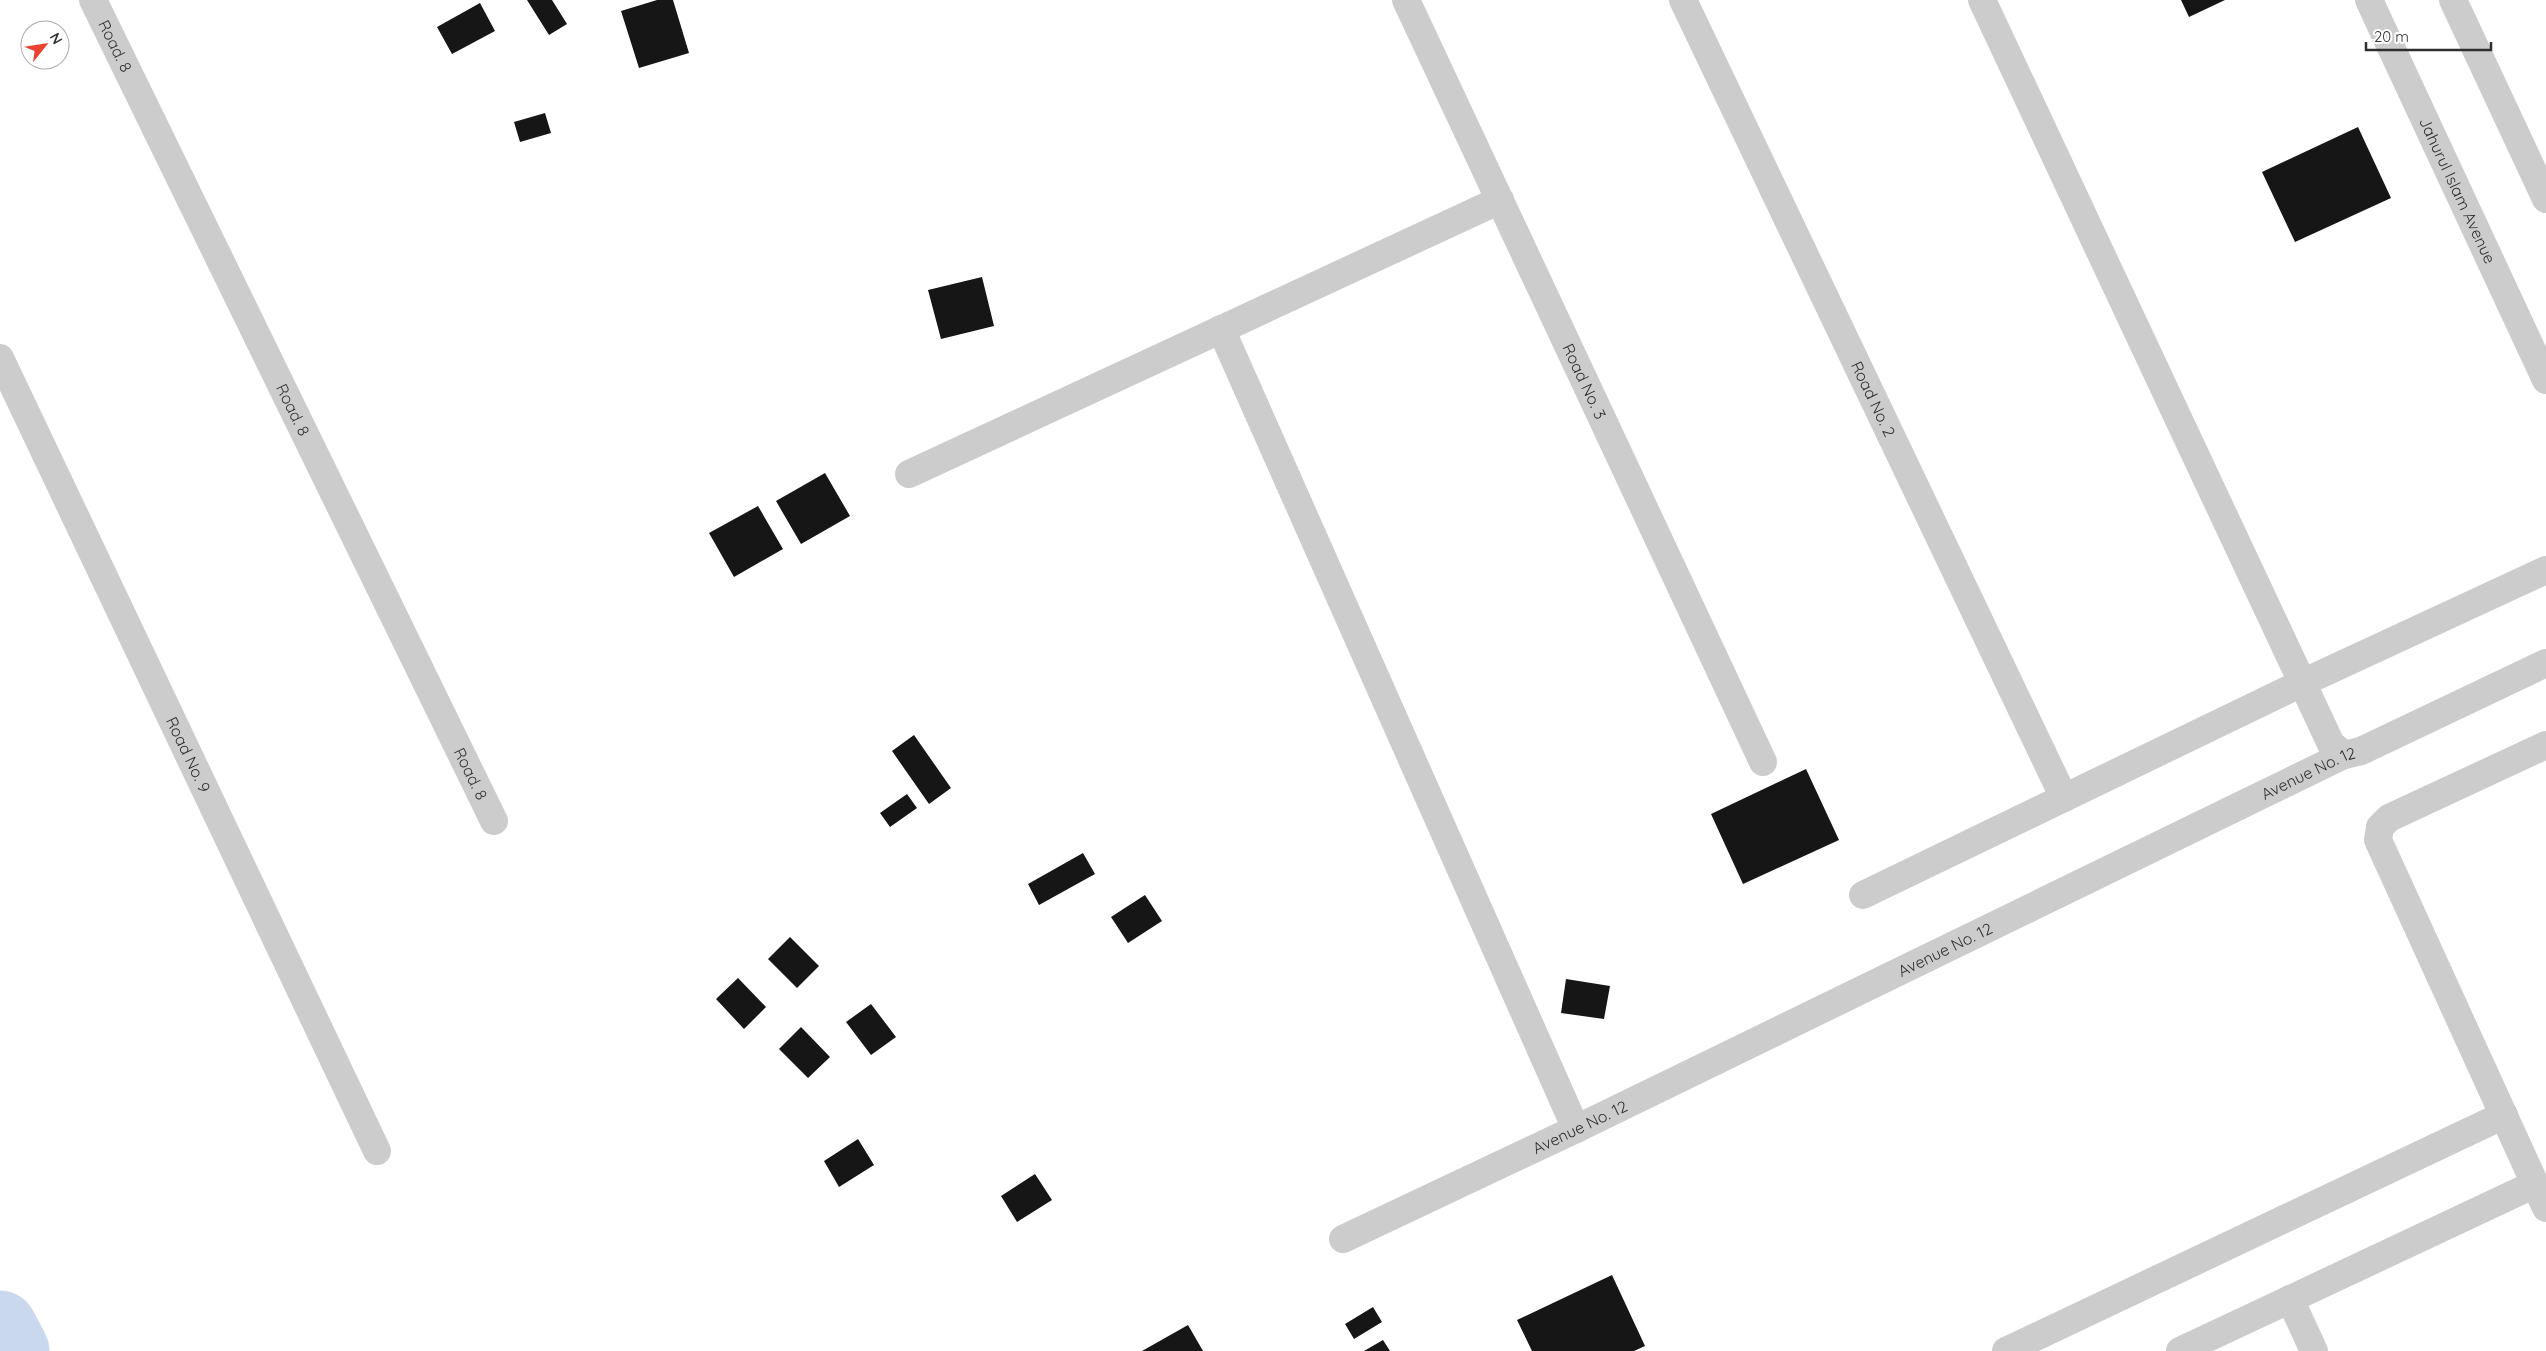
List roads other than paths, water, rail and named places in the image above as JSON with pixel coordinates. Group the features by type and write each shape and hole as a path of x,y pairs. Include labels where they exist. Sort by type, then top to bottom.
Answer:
{"street":[{"name":"Road. 8","path":"92,0 494,821"},
{"name":"Road No. 3","path":"1406,0 1763,762"},
{"name":"Road No. 2","path":"1683,0 2064,798"},
{"path":"1982,0 2331,744 2344,755"},
{"name":"Jahurul Islam Avenue","path":"2369,0 2546,380"},
{"path":"2453,0 2546,199"},
{"path":"909,474 1500,200"},
{"path":"1222,329 1576,1129"},
{"name":"Road No. 9","path":"0,358 376,1151"},
{"path":"1864,896 2302,683 2546,570"},
{"name":"Avenue No. 12","path":"1343,1239 1576,1129 2344,755 2361,751 2546,663"},
{"path":"2180,1351 2290,1299 2541,1196 2378,840 2380,827 2389,818 2546,745"},
{"path":"2006,1351 2504,1115"},
{"path":"2290,1299 2314,1351"}],"waterway":[{"path":"0,1328 12,1351"}]}
